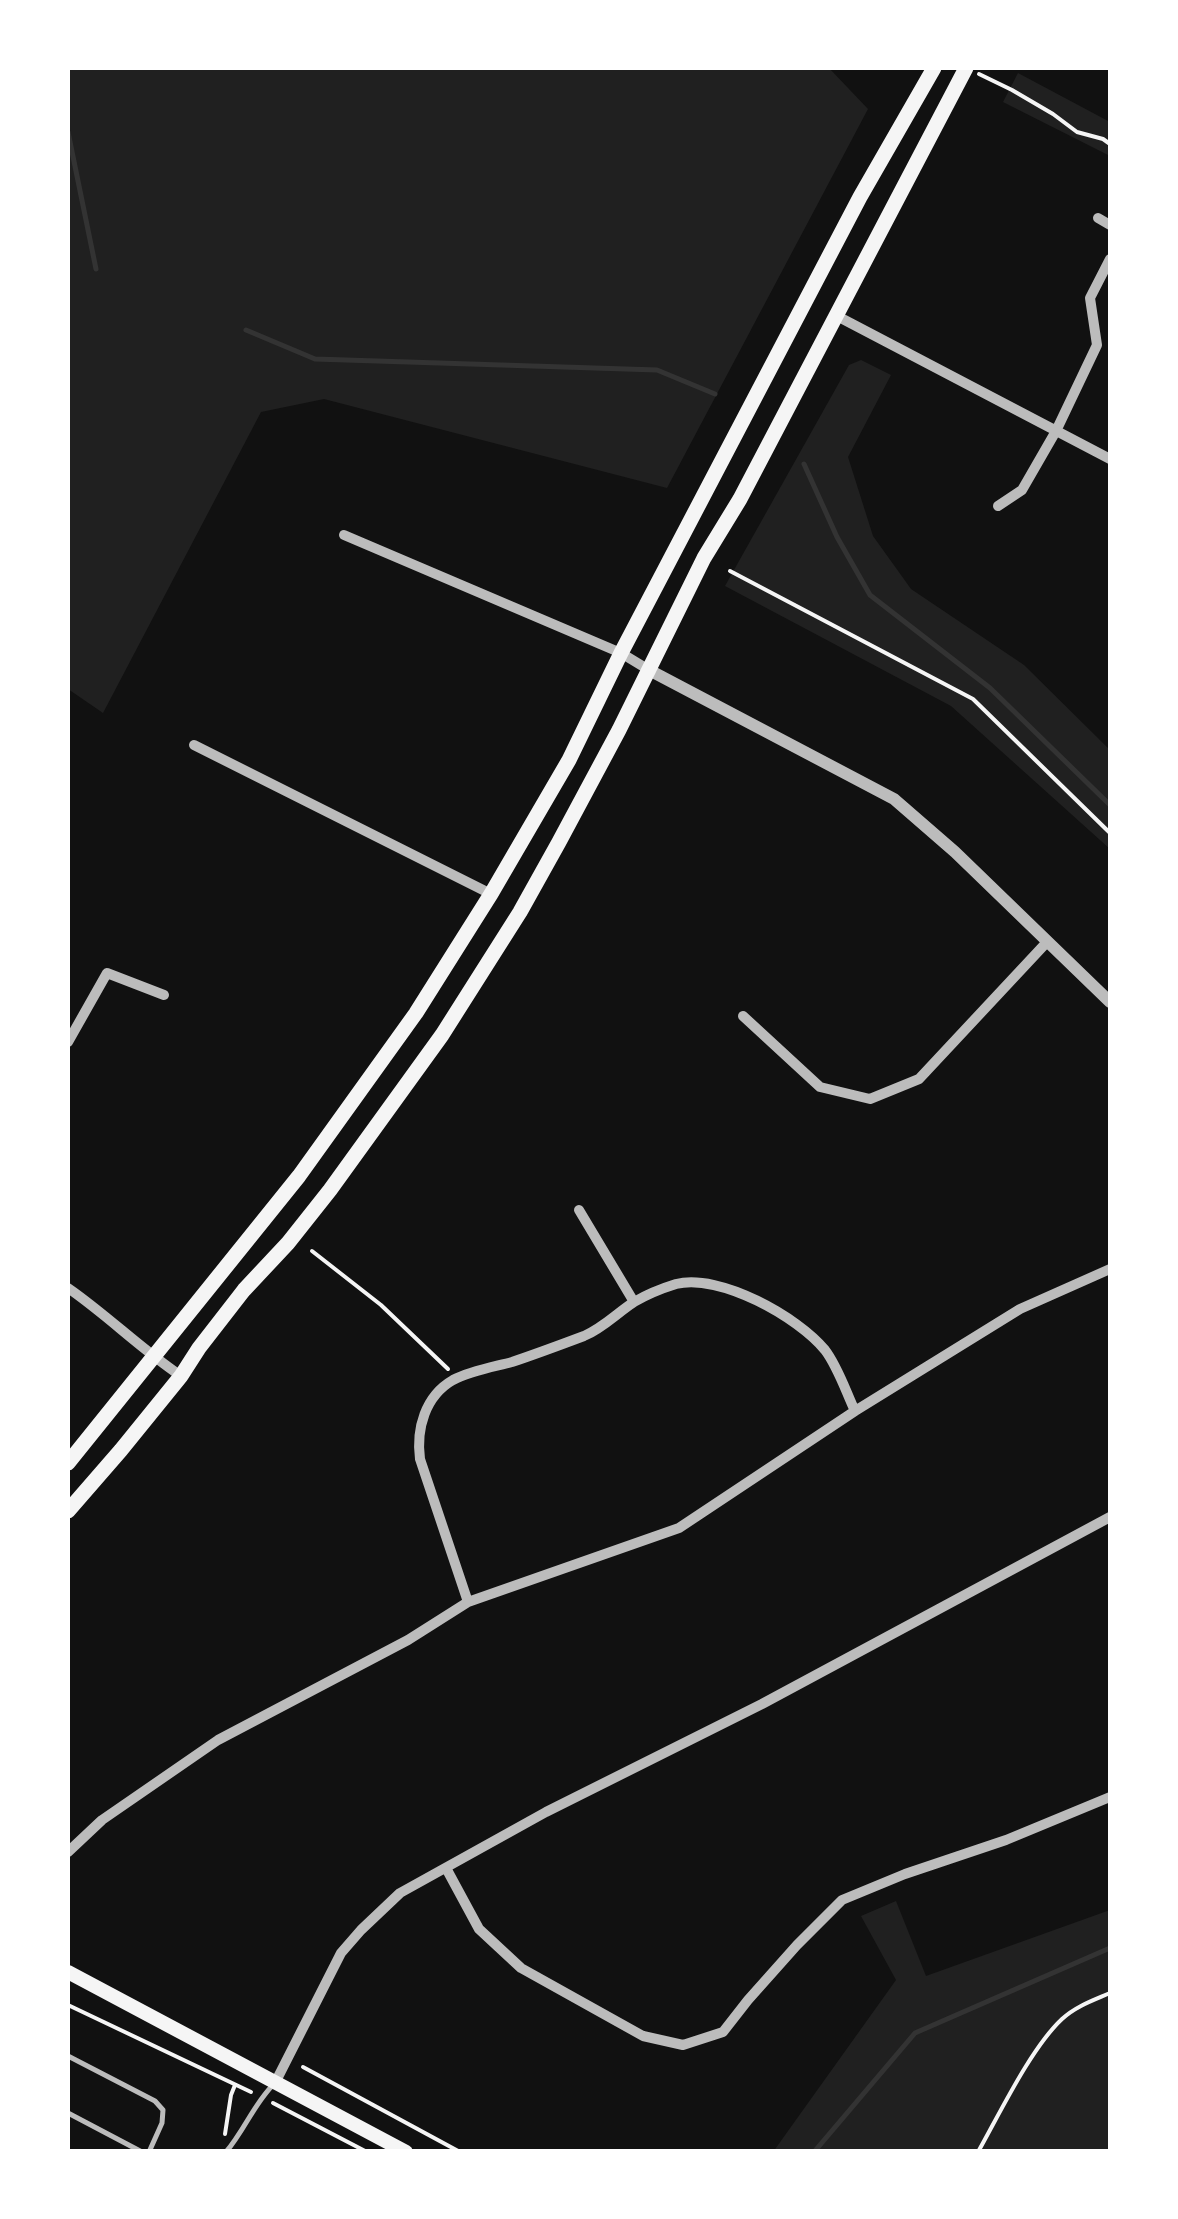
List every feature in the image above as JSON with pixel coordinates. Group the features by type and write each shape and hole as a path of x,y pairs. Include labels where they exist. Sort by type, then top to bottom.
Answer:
{"main road":[{"path":"68,1464 299,1176 424,1001 491,894 569,760 860,197 934,68"},
{"path":"68,1512 122,1450 233,1304 288,1243 362,1148 442,1035 520,912 966,68"},
{"path":"69,1973 406,2152"}],"street":[{"path":"1098,218 1110,225"},
{"path":"998,506 1022,490 1056,432 1097,345 1090,298 1110,260"},
{"path":"837,316 1110,459"},
{"path":"344,535 622,653 894,800 955,852 1110,1002"},
{"path":"194,744 491,894"},
{"path":"743,1016 820,1087 870,1098 919,1079 1047,942"},
{"path":"68,1042 107,973 164,995"},
{"path":"580,1210 634,1302"},
{"path":"68,1852 102,1820 218,1740 408,1640 468,1602 679,1528 1020,1309 1110,1269"},
{"path":"468,1602 418,1446 428,1405 452,1381 589,1334 634,1302 678,1283 696,1282 739,1292 808,1333 828,1353 855,1412"},
{"path":"68,1288 180,1376"},
{"path":"275,2083 341,1953 400,1893 546,1812 762,1704 1110,1517"},
{"path":"446,1868 479,1929 521,1968 644,2036 684,2045 723,2032 797,1944 842,1900 1110,1797"}],"lane":[{"path":"68,2056 155,2100 163,2110 162,2123 145,2152 68,2113"},
{"path":"226,2152 275,2083"}],"path":[{"path":"966,68 1012,90 1077,132 1110,144"},
{"path":"730,571 973,698 1110,833"},
{"path":"312,1251 381,1306 446,1366 452,1381"},
{"path":"978,2152 1021,2076 1062,2018 1110,1993"},
{"path":"68,2004 367,2152"},
{"path":"303,2067 460,2152"},
{"path":"219,2145 225,2134 235,2084"}],"shaded area":[{"path":"68,68 829,68 868,109 667,488 324,399 261,412 103,713 68,689"},
{"path":"1018,73 1110,122 1110,156 1003,102"},
{"path":"861,360 891,375 848,457 873,536 911,589 1024,665 1110,750 1110,849 951,706 725,586 849,365"},
{"path":"896,1901 926,1976 1110,1910 1110,2151 773,2152 896,1980 861,1916"}],"waterway":[{"path":"68,132 96,269"},
{"path":"246,330 315,359 657,370 715,394"},
{"path":"804,464 837,537 870,595 990,688 1110,805"},
{"path":"814,2152 915,2033 1110,1948"}]}
